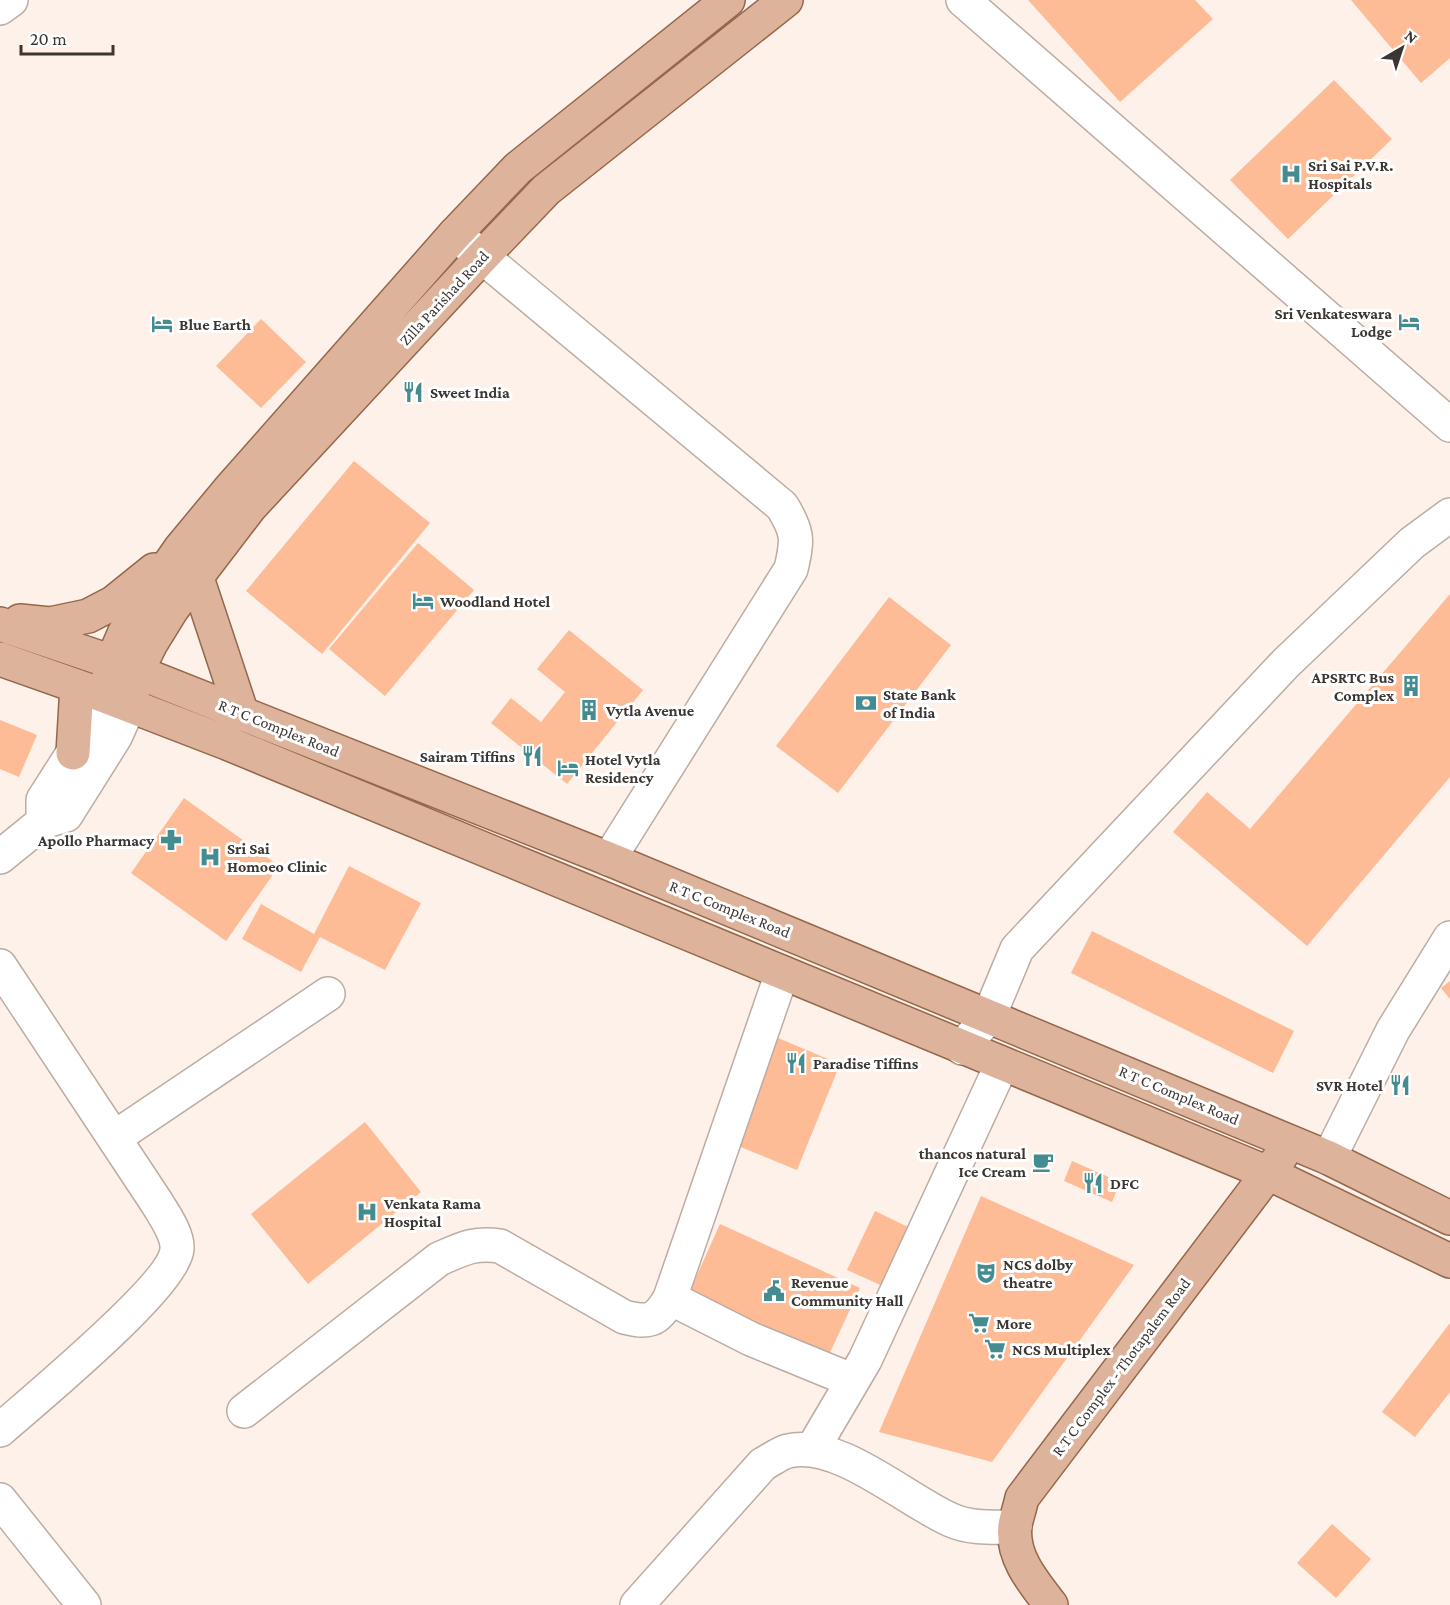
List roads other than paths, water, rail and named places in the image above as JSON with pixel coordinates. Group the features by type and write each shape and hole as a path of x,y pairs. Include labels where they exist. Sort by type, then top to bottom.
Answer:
{"main road":[{"name":"Zilla Parishad Road","path":"340,387 455,234 518,168 728,0"},
{"name":"Zilla Parishad Road","path":"124,667 151,643 188,562 229,490 482,257 546,190 786,0"},
{"path":"0,622 50,624 88,616 188,562"},
{"path":"104,696 124,667 124,634 140,608 188,562"},
{"path":"188,562 242,714"},
{"name":"R T C Complex Road","path":"0,622 124,667 609,859 1329,1158 1450,1218"},
{"name":"R T C Complex Road","path":"0,659 227,742 1268,1173 1450,1261"},
{"name":"R T C Complex - Thotapalem Road","path":"1051,1605 1030,1579 1016,1548 1015,1527 1022,1498 1291,1143"}],"street":[{"path":"0,8 11,0"},
{"path":"963,0 1450,425"},
{"path":"455,234 782,506 795,528 796,547 792,569 609,859"},
{"path":"962,1048 989,1016 1017,949 1286,663 1412,543 1450,515"},
{"path":"43,822 43,800 73,753 104,696"},
{"path":"0,857 43,822 66,815 115,737 104,696"},
{"path":"1329,1158 1393,1030 1450,938"},
{"path":"0,966 157,1203 171,1228 177,1246 175,1259 163,1278 120,1323 0,1430"},
{"path":"244,1411 439,1259 467,1246 485,1244 500,1246 624,1317 642,1321 654,1319 670,1298 782,973"},
{"path":"114,1138 328,994"},
{"path":"812,1450 851,1380 865,1360 1002,1064"},
{"path":"670,1298 751,1339 851,1380"},
{"path":"637,1605 763,1464 787,1451 812,1450 840,1458 877,1476 918,1504 954,1521 982,1527 1015,1527"},
{"path":"0,1500 84,1605"}],"place":[{"name":"Sri Sai P.V.R. Hospitals","path":"1291,174"},
{"name":"Sri Venkateswara Lodge","path":"1409,322"},
{"name":"Blue Earth","path":"162,324"},
{"name":"Sweet India","path":"413,392"},
{"name":"Woodland Hotel","path":"423,601"},
{"name":"APSRTC Bus Complex","path":"1411,686"},
{"name":"State Bank of India","path":"866,703"},
{"name":"Vytla Avenue","path":"589,710"},
{"name":"Sairam Tiffins","path":"532,756"},
{"name":"Hotel Vytla Residency","path":"568,768"},
{"name":"Apollo Pharmacy","path":"171,840"},
{"name":"Sri Sai Homoeo Clinic","path":"210,857"},
{"name":"Paradise Tiffins","path":"796,1063"},
{"name":"SVR Hotel","path":"1400,1085"},
{"name":"thancos natural Ice Cream","path":"1043,1162"},
{"name":"DFC","path":"1093,1183"},
{"name":"Venkata Rama Hospital","path":"367,1212"},
{"name":"NCS dolby theatre","path":"986,1273"},
{"name":"Revenue Community Hall","path":"774,1291"},
{"name":"More","path":"979,1323"},
{"name":"NCS Multiplex","path":"995,1349"}]}
